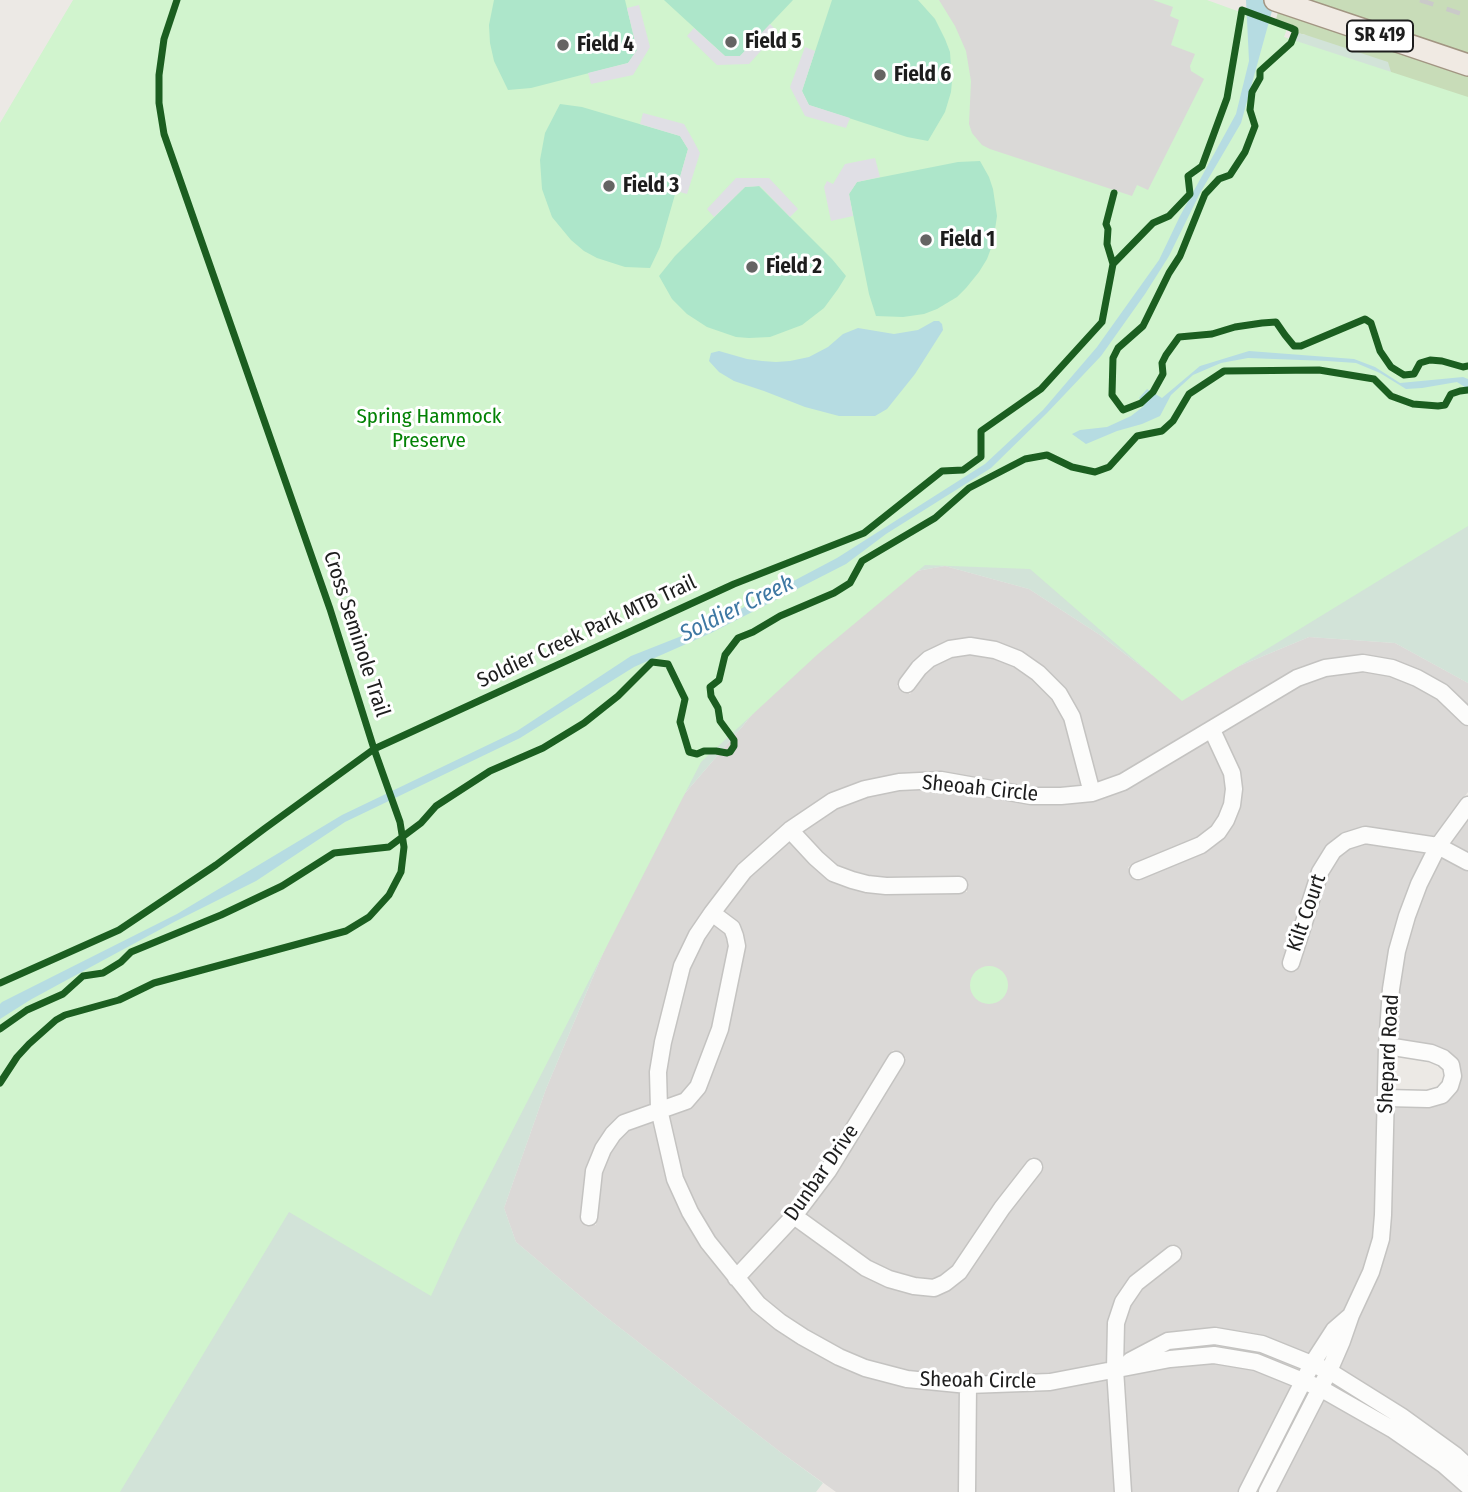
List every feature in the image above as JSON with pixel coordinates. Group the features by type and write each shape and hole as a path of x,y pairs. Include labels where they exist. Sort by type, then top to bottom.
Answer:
{"main road":[{"name":"SR 419","path":"1283,3 1468,65"}],"street":[{"path":"907,684 929,659 950,649 970,646 995,650 1018,659 1038,673 1059,694 1072,717 1092,793"},
{"name":"Sheoah Circle","path":"1468,717 1442,692 1392,668 1363,663 1325,668 1297,678 1123,782 1092,793 1031,796 941,780 899,782 865,789 833,801 790,830 744,871 697,935 682,966 658,1072 659,1109 675,1179 708,1242 758,1304 780,1322 839,1357 865,1368 907,1379 968,1385 1050,1382 1170,1359 1214,1355 1256,1362 1320,1388 1392,1429 1444,1465 1468,1486"},
{"path":"1138,871 1201,845 1218,832 1226,820 1233,805 1232,773 1212,730"},
{"name":"Shepard Road","path":"1267,1492 1329,1371 1371,1272 1381,1238 1387,1046 1397,951 1419,884 1438,846 1468,804"},
{"path":"790,830 833,873 852,880 886,886 959,885"},
{"name":"Kilt Court","path":"1291,963 1320,872 1333,851 1346,841 1366,835 1438,846 1468,862"},
{"path":"589,1217 594,1171 613,1134 624,1124 686,1101 698,1087 720,1029 737,946 732,928 712,913"},
{"path":"1386,1098 1428,1100 1442,1095 1450,1086 1453,1076 1451,1065 1443,1058 1431,1053 1387,1046"},
{"name":"Dunbar Drive","path":"737,1279 794,1216 828,1171 896,1060"},
{"path":"794,1216 866,1268 889,1279 934,1289 959,1272 1002,1208 1034,1167"},
{"path":"1123,1492 1115,1369 1116,1323 1123,1302 1136,1283 1173,1254"},
{"name":"Shepard Road","path":"1247,1492 1312,1364 1334,1330 1351,1315"},
{"name":"Sheoah Circle","path":"1115,1369 1168,1340 1215,1336 1262,1344 1329,1371 1401,1416 1468,1466"},
{"path":"967,1492 968,1385"}],"shaded area":[{"path":"939,0 1153,0 1173,7 1170,16 1179,20 1171,45 1195,54 1190,66 1191,71 1204,79 1148,190 1137,185 1132,196 982,145 972,133 969,124 971,81 966,51"},
{"path":"639,5 650,47 633,75 591,84 588,73 628,63 637,50 627,8"},
{"path":"770,24 778,32 749,64 717,65 687,36 694,28 725,56 740,56"},
{"path":"805,47 815,51 802,91 809,105 850,118 846,128 805,116 790,87"},
{"path":"643,113 684,124 692,138 700,153 687,194 676,191 688,149 680,136 640,124"},
{"path":"875,158 880,177 857,182 849,194 853,216 831,221 824,187 827,181 833,184 845,164"},
{"path":"736,178 769,178 798,209 790,217 760,186 745,187 714,217 707,209"},
{"path":"945,566 1029,589 1100,635 1154,676 1220,674 1309,637 1395,643 1468,683 1468,706 1446,686 1323,661 1119,776 1097,783 1079,714 995,643 913,664 897,686 910,694 934,665 953,656 971,653 994,657 1015,665 1053,698 1065,719 1083,786 1060,789 1031,788 942,773 830,794 780,828 738,866 701,913 675,963 655,1040 651,1071 652,1104 619,1118 606,1130 597,1145 586,1169 581,1223 596,1225 601,1173 619,1139 629,1130 654,1119 726,1279 800,1343 960,1391 959,1492 836,1492 597,1310 516,1242 504,1208 546,1089 656,827 742,727 859,581"},
{"path":"1364,670 1391,675 1414,684 1438,698 1468,727 1468,792 1434,838 1343,834 1328,845 1312,869 1282,966 1296,972 1327,875 1339,856 1350,847 1367,843 1427,852 1400,913 1389,949 1383,987 1376,1214 1373,1236 1364,1269 1344,1311 1309,1355 1164,1334 1123,1356 1123,1325 1130,1305 1142,1288 1183,1255 1173,1244 1130,1277 1117,1298 1108,1322 1107,1363 1048,1375 967,1378 907,1372 867,1362 807,1331 763,1299 746,1279 795,1226 862,1274 938,1295 949,1290 965,1276 1008,1212 1044,1166 1032,1157 995,1204 953,1267 932,1281 914,1279 869,1262 804,1215 835,1175 906,1058 893,1050 822,1167 787,1211 736,1267 714,1239 682,1177 668,1114 690,1107 706,1091 728,1031 744,945 722,912 750,876 790,840 810,862 886,893 967,892 965,878 868,877 837,867 801,831 837,807 868,795 901,789 942,787 1063,803 1100,799 1128,789 1209,740 1224,774 1227,788 1220,816 1212,827 1197,838 1128,867 1135,880 1205,851 1223,838 1233,824 1240,807 1242,788 1222,733 1301,685 1327,675"},
{"path":"1468,818 1468,855 1449,844"},
{"path":"1442,856 1468,870 1468,1457 1339,1369 1378,1276 1393,1105 1447,1100 1456,1091 1460,1079 1460,1076 1395,1040 1404,953 1426,887"},
{"path":"714,924 726,932 729,945 713,1027 692,1084 682,1094 667,1099 666,1073 670,1044 689,969"},
{"path":"1214,1362 1254,1369 1293,1384 1238,1492 1130,1492 1123,1375 1171,1366"},
{"path":"1108,1378 1115,1492 974,1492 975,1392"},
{"path":"1324,1398 1388,1434 1440,1470 1465,1492 1275,1492"}],"green space":[{"name":"Spring Hammock Preserve","path":"73,0 1207,0 1287,29 1284,37 1468,97 1468,526 1182,701 1030,569 925,565 818,654 701,762 460,1233 431,1296 289,1212 120,1492 0,1492 0,123"},
{"name":"Field 4","path":"494,0 625,0 637,50 628,63 531,88 508,90 494,61 490,43 489,25"},
{"name":"Field 5","path":"664,0 793,0 740,56 725,56"},
{"name":"Field 6","path":"832,0 918,0 935,19 950,52 952,81 945,112 928,141 907,137 809,105 802,91"},
{"path":"1296,0 1468,0 1468,58"},
{"path":"1279,9 1468,73 1468,311 1306,35 1293,32 1290,25 1276,19"},
{"path":"1293,32 1388,62 1397,92 1468,397 1468,683 1395,643 1309,637 1220,674 1154,676 1100,635 1029,589 945,566 859,581 742,727 656,827 546,1089 504,1208 516,1242 597,1310 823,1483 816,1492 0,1492 1236,174"},
{"name":"Field 3","path":"560,104 582,107 680,136 688,149 660,247 650,268 625,267 597,258 571,240 552,217 542,189 540,160 545,133"},
{"name":"Field 1","path":"980,161 993,189 997,216 993,243 979,272 957,297 937,309 903,317 876,316 849,194 857,182 958,162"},
{"name":"Field 2","path":"759,186 846,276 824,308 802,325 770,337 736,337 707,327 687,314 672,299 659,276 675,256 745,187"},
{"path":"989,966 1003,971 1008,985 1003,999 989,1004 975,999 970,985 975,971"}],"water":[{"path":"1246,0 1275,0 1241,123 1200,193 1169,256 1101,356 991,468 886,534 846,564 711,633 634,667 520,738 345,822 256,881 174,922 0,1019 2,1002 177,914 342,815 517,731 631,656 712,624 837,558 985,464 1043,410 1097,347 1159,260 1236,114 1249,61"},
{"path":"934,321 942,324 943,330 915,374 887,409 875,416 839,416 805,407 734,381 719,372 709,361 711,353 719,351 747,359 790,361 809,357 828,347 843,334 858,328 894,334 918,330"},
{"path":"1249,351 1354,359 1375,367 1400,383 1463,377 1468,379 1468,389 1457,382 1406,389 1380,373 1356,363 1248,358 1221,363 1193,375 1171,395 1160,416 1142,424 1086,444 1072,434 1080,430 1107,427 1131,416 1144,406 1139,398 1147,389 1162,398 1200,366"}],"waterway":[{"name":"Soldier Creek","path":"700,629 723,618"}],"railway":[{"path":"1420,0 1468,16"}],"cycle path":[{"name":"Cross Seminole Trail","path":"0,1083 29,1044 65,1015 119,1000 154,983 346,931 369,917 389,895 401,872 404,847 400,822 330,609 164,134 159,103 159,75 164,39 177,0"},
{"path":"1113,264 1153,223 1169,216 1190,194 1188,176 1202,166 1227,98 1242,10 1291,28 1295,33 1291,43 1260,71 1260,78 1252,92 1250,110 1255,126 1245,152 1230,175 1219,179 1205,194 1180,256 1143,326 1118,348 1113,358 1112,395 1123,410 1141,403 1153,392 1163,374 1162,363 1179,337 1212,334 1262,323 1276,322 1294,346 1301,346 1365,319 1371,323 1380,351 1391,367 1404,375 1414,374 1420,363 1430,360 1468,366"},
{"name":"Soldier Creek Park MTB Trail","path":"0,983 119,930 216,865 374,749 734,584 864,533 942,471 963,470 981,457 981,431 1041,389 1102,322 1113,264 1107,244 1106,224 1114,193"},
{"path":"0,1029 27,1010 63,994 83,976 103,973 131,952 221,915 282,886 334,853 389,847 421,823 436,806 490,771 543,748 584,723 618,696 652,662 668,664 685,699 680,722 689,752 730,752 734,740 720,721 710,687 719,680 725,655 738,638 834,593 850,583 862,561 935,518 969,488 1025,459 1047,455 1072,467 1095,472 1109,467 1137,436 1162,431 1173,421 1189,394 1224,371 1319,370 1374,379 1391,396 1413,404 1438,406 1445,405 1451,394 1468,390"}],"place":[{"name":"Field 5","path":"731,42"},
{"name":"Field 4","path":"563,45"},
{"name":"Field 6","path":"880,75"},
{"name":"Field 3","path":"609,186"},
{"name":"Field 1","path":"926,240"},
{"name":"Field 2","path":"752,267"}]}
